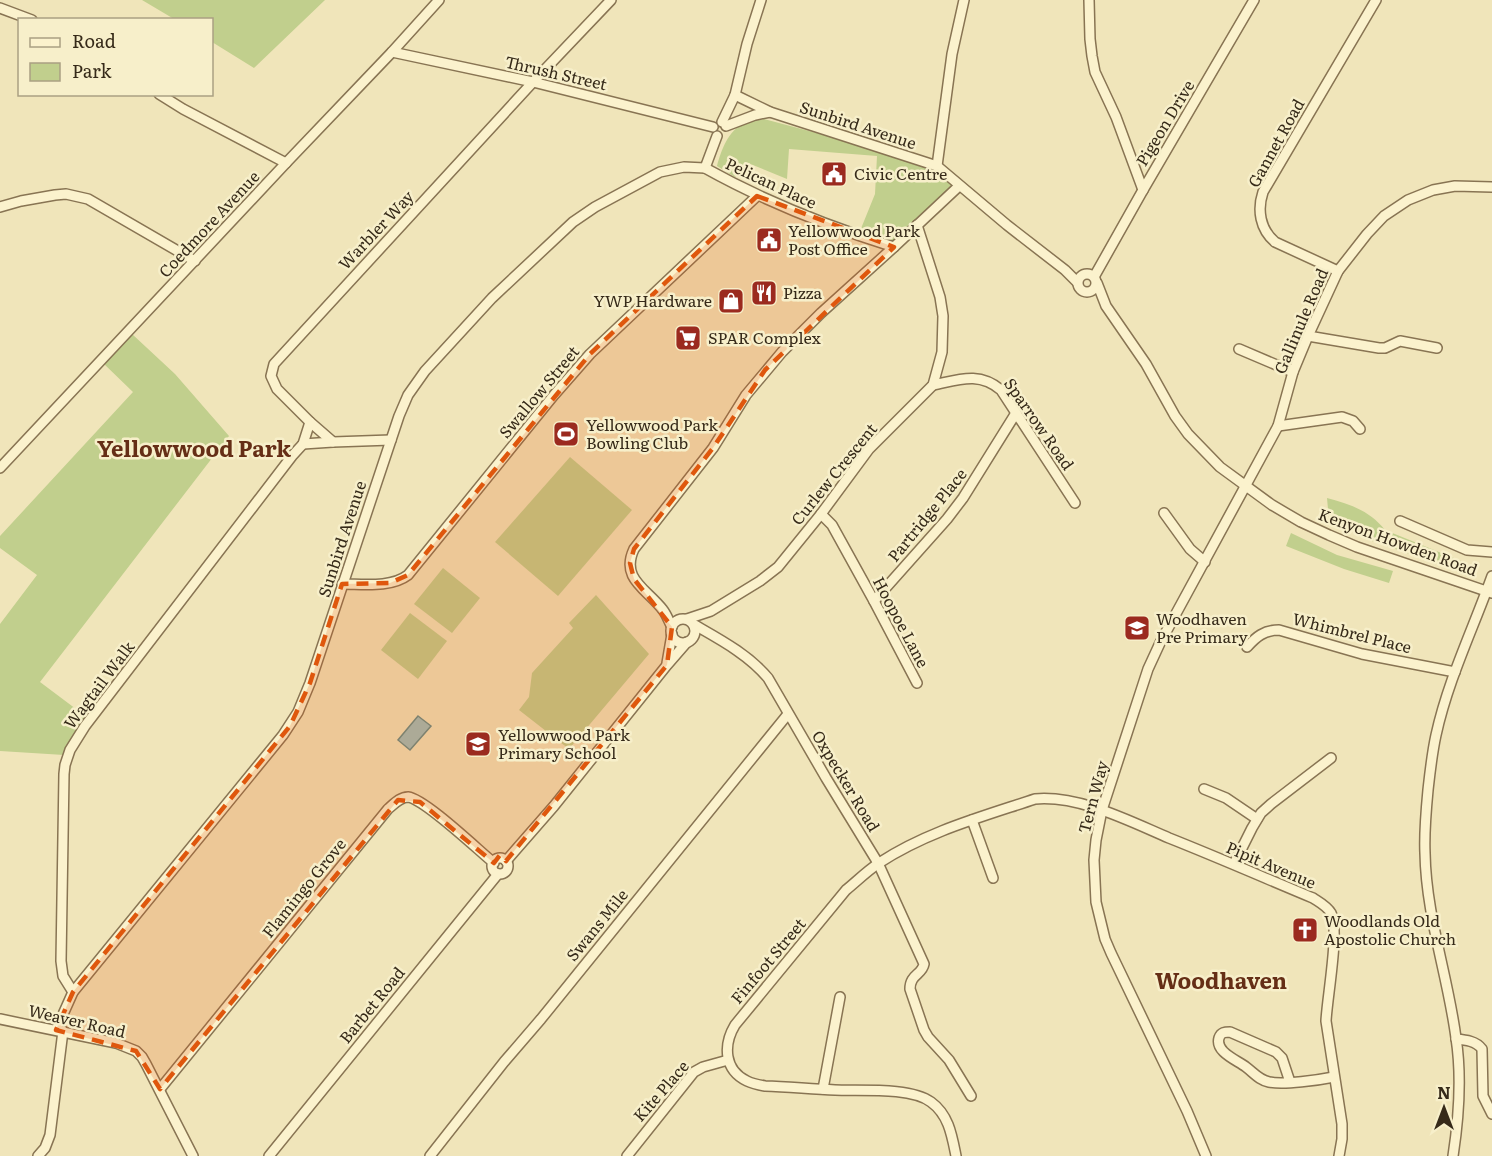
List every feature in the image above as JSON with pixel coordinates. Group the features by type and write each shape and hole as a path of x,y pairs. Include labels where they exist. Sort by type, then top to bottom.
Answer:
{"street":[{"name":"Coedmore Avenue","path":"0,468 439,0"},
{"name":"Warbler Way","path":"333,442 276,389 271,376 277,359 533,82 612,0"},
{"path":"705,168 719,128 735,95 747,44 761,0"},
{"path":"964,0 952,54 937,166 1065,270 1077,282 1079,289 1084,292 1094,290 1091,277"},
{"path":"1089,0 1090,39 1095,72 1116,117 1143,190"},
{"name":"Pigeon Drive","path":"1091,277 1254,0"},
{"name":"Gannet Road","path":"1338,271 1270,238 1262,225 1260,201 1263,192 1376,0"},
{"path":"0,8 27,18"},
{"name":"Thrush Street","path":"392,52 533,82 719,128"},
{"name":"Sunbird Avenue","path":"735,95 770,112 937,166"},
{"path":"162,96 286,163"},
{"path":"719,128 770,112"},
{"name":"Sunbird Avenue","path":"38,1156 47,1144 50,1135 59,1030 73,992 290,726 310,683 403,405 424,372 492,298 573,222 595,207 660,172 684,166 705,168"},
{"name":"Pelican Place","path":"705,168 757,196 842,231 894,247"},
{"path":"692,626 664,611 634,579 631,572 631,556 643,537 713,448 746,395 782,352 821,312 959,186"},
{"name":"Gallinule Road","path":"1246,487 1278,426 1293,372 1338,271 1367,234 1384,216 1408,200 1433,190 1455,186 1492,187"},
{"path":"0,207 55,195 66,194 88,198 195,261"},
{"name":"Swallow Street","path":"342,584 390,584 408,575 590,354 757,196"},
{"path":"917,225 940,297 943,316 942,352 933,386"},
{"path":"1065,270 1091,277"},
{"path":"1077,282 1080,276 1091,277"},
{"name":"Kenyon Howden Road","path":"1091,277 1106,306 1146,364 1175,417 1220,467 1300,522 1357,547 1489,592"},
{"name":"Kenyon Howden Road","path":"1088,292 1106,306"},
{"path":"1308,336 1379,348 1385,348 1400,341 1437,348"},
{"path":"1239,349 1293,372"},
{"name":"Sparrow Road","path":"933,386 966,378 979,378 987,380 1001,390 1075,503"},
{"name":"Curlew Crescent","path":"692,626 778,567 869,449 933,386"},
{"name":"Partridge Place","path":"874,601 963,498 1016,413"},
{"path":"1278,426 1342,417 1353,421 1360,429"},
{"name":"Wagtail Walk","path":"73,992 63,976 61,961 64,774 67,757 85,726 303,444 310,422"},
{"path":"303,444 391,440"},
{"name":"Tern Way","path":"1206,1156 1105,939 1096,902 1094,880 1096,840 1102,810 1148,669 1246,487"},
{"path":"1164,513 1190,549 1205,562"},
{"name":"Hoopoe Lane","path":"821,514 832,525 917,683"},
{"path":"1400,521 1467,549 1492,552"},
{"path":"1454,1156 1459,1091 1456,1039 1430,906 1424,838 1431,761 1436,736 1455,672 1489,592 1492,576"},
{"path":"664,611 677,640 687,642"},
{"name":"Curlew Crescent","path":"692,626 711,611"},
{"path":"667,665 672,631 676,621 692,626"},
{"path":"506,861 554,806 667,665 693,637 692,626"},
{"name":"Oxpecker Road","path":"692,626 714,636 743,655 759,667 768,678 878,863 924,964 911,980 910,989 924,1030 945,1054 971,1096"},
{"name":"Whimbrel Place","path":"1246,646 1258,635 1267,631 1279,630 1362,654 1455,672"},
{"name":"Swans Mile","path":"430,1156 788,714"},
{"path":"1234,864 1257,819 1266,809 1331,758"},
{"path":"1204,789 1226,798 1257,819"},
{"name":"Flamingo Grove","path":"160,1089 388,809 398,800 410,798 428,807 494,863"},
{"name":"Finfoot Street","path":"728,1060 726,1046 730,1032 735,1025 846,890 878,863 933,835 1035,799 1057,799 1102,810"},
{"name":"Pipit Avenue","path":"1102,810 1313,898 1332,914 1335,934 1326,1021 1342,1124 1339,1156"},
{"path":"972,820 993,878"},
{"path":"500,859 506,861 507,870 498,874 493,868 494,863 500,859"},
{"name":"Barbet Road","path":"269,1156 498,874"},
{"path":"823,1089 840,997"},
{"name":"Weaver Road","path":"0,1020 116,1043 135,1051 147,1064 193,1156"},
{"path":"1290,1082 1282,1058 1276,1052 1230,1032 1219,1037 1219,1044 1224,1052 1259,1078 1271,1083 1290,1082 1334,1077"},
{"path":"1456,1039 1474,1043 1482,1049 1483,1096 1492,1114"},
{"path":"728,1060 732,1069 748,1082 765,1086 899,1092 924,1098 932,1102 945,1117 952,1135 956,1156"},
{"name":"Kite Place","path":"627,1156 694,1072 728,1060"}],"highlighted area":[{"path":"757,196 894,247 765,370 713,448 634,549 630,563 634,579 672,627 667,665 506,861 500,855 494,863 420,802 398,800 160,1089 136,1051 56,1030 73,992 290,726 310,683 342,584 390,583 408,575 590,354"}],"green space":[{"path":"142,0 325,0 254,68 213,43 213,18 172,18"},
{"path":"764,119 933,164 954,184 890,245 860,231 875,194 877,156 789,149 787,179 748,163 735,177 717,166 723,148 739,126"},
{"path":"132,334 175,374 229,436 40,682 88,718 64,755 0,751 0,624 37,575 0,548 0,536 133,392 103,363"},
{"path":"570,457 632,510 558,596 495,542"},
{"path":"1327,498 1359,509 1385,530 1461,561 1462,572 1369,540 1328,509"},
{"path":"1291,533 1337,555 1393,571 1389,583 1344,569 1286,546"},
{"path":"443,568 480,598 452,633 414,604"},
{"path":"596,595 649,654 569,749 519,710 529,697 532,673 573,628 569,623"},
{"path":"410,613 447,641 418,679 381,650"}],"water":[{"path":"418,716 431,726 410,750 398,740"}],"place":[{"name":"Civic Centre","path":"834,174"},
{"name":"Yellowwood Park Post Office","path":"769,240"},
{"name":"Pizza","path":"764,293"},
{"name":"YWP Hardware","path":"731,301"},
{"name":"SPAR Complex","path":"688,338"},
{"name":"Yellowwood Park Bowling Club","path":"566,434"},
{"name":"Woodhaven Pre Primary","path":"1137,628"},
{"name":"Yellowwood Park Primary School","path":"478,744"},
{"name":"Woodlands Old Apostolic Church","path":"1305,930"}],"district":[{"name":"Yellowwood Park","path":"194,449"},
{"name":"Woodhaven","path":"1221,981"}]}
